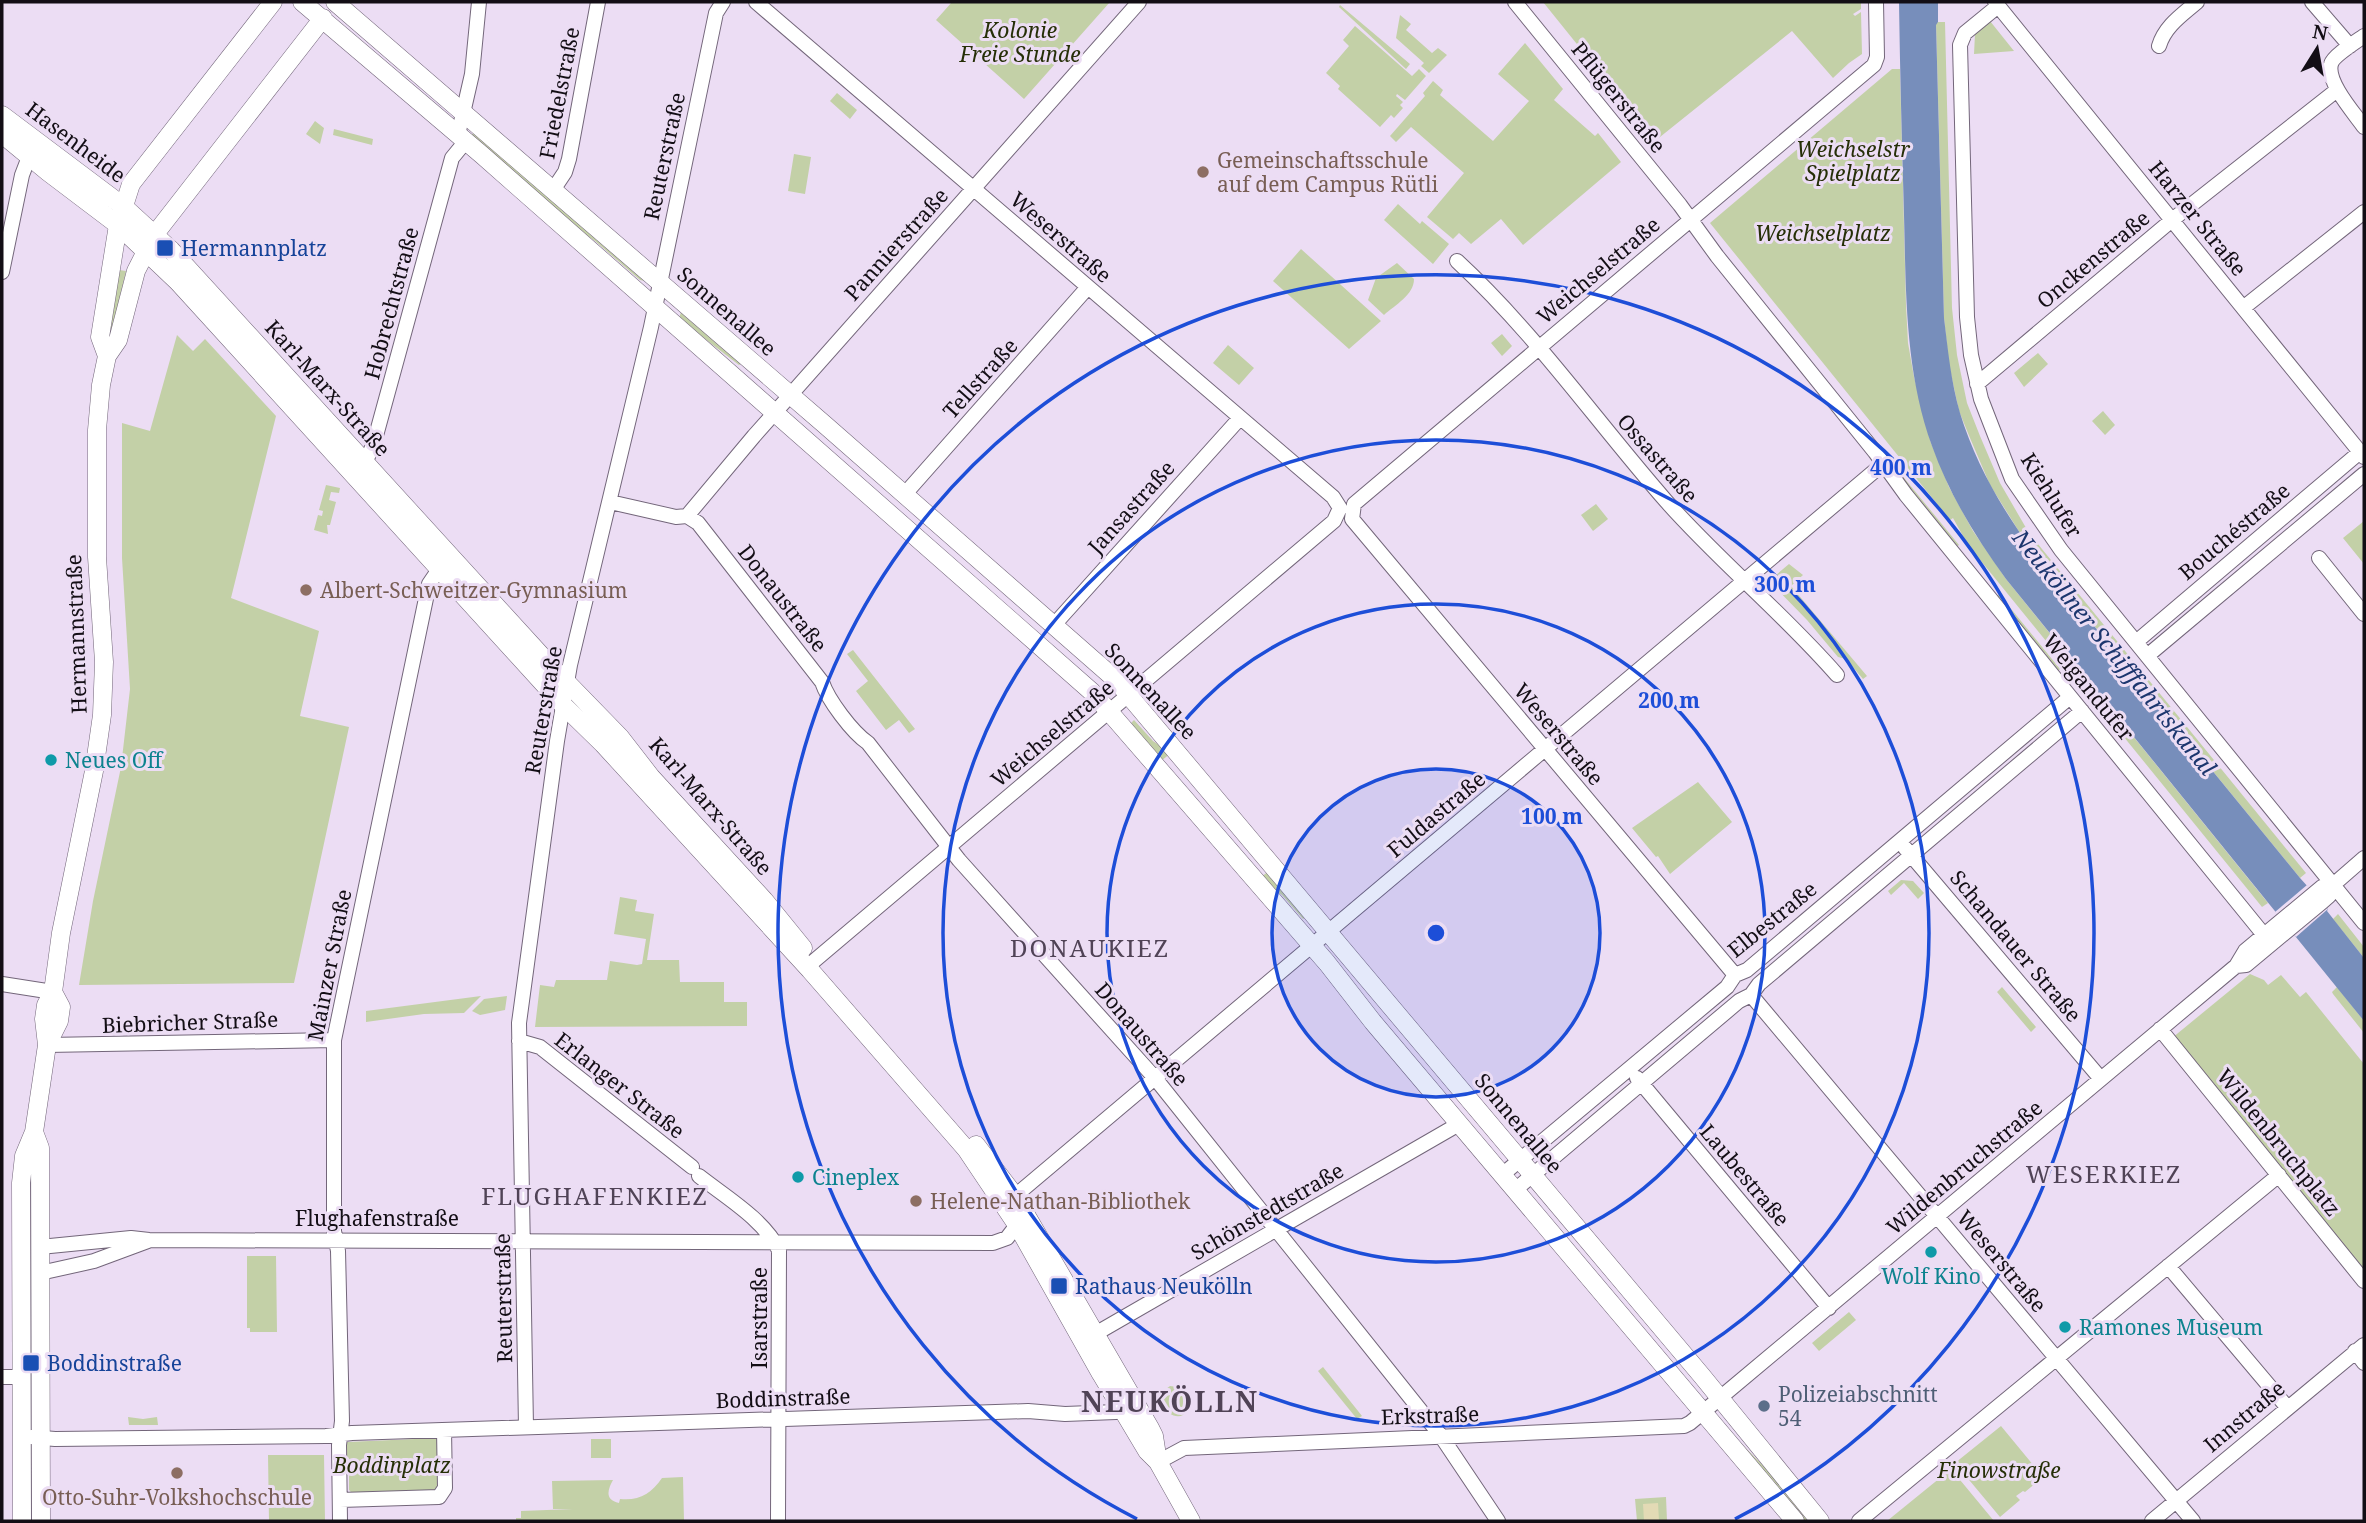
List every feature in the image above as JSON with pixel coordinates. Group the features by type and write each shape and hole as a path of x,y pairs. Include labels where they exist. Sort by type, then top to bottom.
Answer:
{"main road":[{"path":"273,2 131,184 118,225 145,250 321,10 302,2"},
{"name":"Sonnenallee","path":"335,2 824,424 1112,677 1533,1175 1820,1521"},
{"name":"Sonnenallee","path":"321,10 462,138 1111,710 1795,1521"},
{"name":"Hasenheide","path":"2,116 33,149 118,225"},
{"name":"Hasenheide","path":"2,134 33,149 123,205"},
{"path":"123,205 155,234"},
{"name":"Hermannstraße","path":"107,356 100,337 118,225"},
{"name":"Karl-Marx-Straße","path":"155,234 359,469 444,562 562,704 811,964 979,1148 1015,1196 1150,1428 1158,1462"},
{"name":"Karl-Marx-Straße","path":"145,250 359,469"},
{"name":"Hermannstraße","path":"41,1521 23,1377 12,1251 24,1156 34,1132 47,1045 44,1019 46,1005 53,992 67,900 94,771 102,715 104,662 97,566 97,430 101,385 107,356 118,340 133,279 145,250"},
{"path":"809,442 824,424"},
{"name":"Karl-Marx-Straße","path":"444,562 620,737 651,777 764,900 811,964 966,1149 1017,1225 1122,1409 1147,1451 1158,1462 1191,1521"},
{"name":"Hermannstraße","path":"22,1521 32,1437 40,1273 40,1148 34,1132"},
{"path":"1015,1196 1017,1225 1038,1235"},
{"name":"Flughafenstraße","path":"12,1251 40,1247"},
{"name":"Flughafenstraße","path":"12,1274 40,1273"}],"street":[{"name":"Hobrechtstraße","path":"359,469 377,432 452,158 462,138 463,113 472,74 479,2"},
{"name":"Friedelstraße","path":"553,190 565,172 569,159 598,2"},
{"name":"Weserstraße","path":"756,2 1339,504"},
{"name":"Pannierstraße","path":"687,516 1139,2"},
{"name":"Pflügerstraße","path":"1515,2 1691,219"},
{"name":"Weichselstraße","path":"1352,519 1354,504 1874,65 1877,57 1876,2"},
{"path":"2159,46 2170,25 2197,2"},
{"path":"2312,2 2350,46"},
{"name":"Kiehlufer","path":"1996,4 1961,38 1967,317 1971,355 1982,402 2012,479 2061,550 2364,923"},
{"name":"Harzer Straße","path":"1996,4 2362,455"},
{"name":"Reuterstraße","path":"526,1427 519,1023 566,682 655,306 717,5"},
{"path":"2364,36 2331,64 2337,90 2364,127"},
{"name":"Onckenstraße","path":"1978,384 2172,220 2337,90"},
{"path":"2,272 20,183 33,149"},
{"path":"2243,308 2364,212"},
{"path":"1691,219 1717,256 1884,463"},
{"name":"Ossastraße","path":"1457,261 1490,293 1538,348 1665,500 1709,547 1788,621 1837,675"},
{"name":"Tellstraße","path":"904,495 1088,288"},
{"name":"Jansastraße","path":"1054,626 1240,418"},
{"name":"Bouchéstraße","path":"2136,642 2362,455"},
{"name":"Fuldastraße","path":"1015,1196 1884,463"},
{"name":"Weigandufer","path":"1884,463 1906,495 2264,935"},
{"name":"Bouchéstraße","path":"2147,656 2364,474"},
{"path":"610,502 676,517 687,516"},
{"name":"Weichselstraße","path":"811,964 1334,521 1340,511 1339,504"},
{"name":"Donaustraße","path":"687,516 698,523 822,682 826,693 949,848 1155,1078 1441,1436 1498,1521"},
{"name":"Weserstraße","path":"1352,519 1735,975"},
{"path":"2319,558 2364,614"},
{"name":"Mainzer Straße","path":"340,1521 339,1254 334,1231 334,1040 429,584 444,562"},
{"name":"Elbestraße","path":"1502,1175 1727,987 1735,975 1747,970 2070,697"},
{"name":"Elbestraße","path":"1515,1191 1739,1001 1751,995 1759,984 2082,711"},
{"name":"Schandauer Straße","path":"1899,841 2101,1079"},
{"name":"Wildenbruchstraße","path":"2236,966 2246,965 2318,898 2329,896 2333,885 2364,858"},
{"name":"Wildenbruchstraße","path":"1720,1400 2236,966 2245,951 2264,935 2286,925"},
{"path":"2,984 53,992"},
{"name":"Weserstraße","path":"1751,995 2193,1521"},
{"name":"Wildenbruchplatz","path":"2161,1029 2364,1281"},
{"name":"Biebricher Straße","path":"47,1045 334,1040"},
{"name":"Erlanger Straße","path":"519,1041 543,1050 751,1217 775,1242"},
{"name":"Laubestraße","path":"1629,1069 1829,1308"},
{"name":"Schönstedtstraße","path":"1095,1334 1459,1124"},
{"path":"1859,1521 2279,1175"},
{"name":"Flughafenstraße","path":"40,1247 131,1238 993,1243 1007,1238 1017,1225"},
{"name":"Flughafenstraße","path":"40,1273 94,1261 149,1240"},
{"name":"Isarstraße","path":"775,1242 780,1258 778,1521"},
{"path":"2168,1266 2287,1407"},
{"name":"Innstraße","path":"2152,1521 2287,1407 2361,1353"},
{"path":"2,1377 23,1377"},
{"name":"Erkstraße","path":"1158,1462 1184,1448 1684,1426 1720,1400"},
{"name":"Boddinstraße","path":"32,1437 55,1439 341,1434 1028,1411 1065,1414 1116,1412 1122,1409"},
{"path":"340,1500 434,1499 442,1495 445,1488 444,1430"}],"green space":[{"name":"Kolonie Freie Stunde","path":"952,2 1110,2 1024,99 936,20"},
{"path":"1543,2 1861,2 1861,9 1853,14 1855,16 1861,12 1862,54 1833,78 1792,31 1655,141"},
{"path":"1340,5 1410,64 1406,69 1339,7"},
{"path":"1400,15 1411,24 1406,30 1432,53 1438,48 1447,55 1429,73 1421,66 1424,63 1396,38"},
{"path":"1990,21 2014,51 1974,54 1975,34"},
{"path":"1938,22 1945,22 1952,308 1957,355 1967,403 1980,436 2000,483 2029,533 2306,873 2300,878 2025,541 1990,485 1970,438 1959,411 1949,365 1944,318"},
{"path":"1355,26 1412,76 1419,69 1426,76 1405,100 1397,94 1403,102 1400,105 1403,108 1394,118 1391,115 1380,127 1338,89 1340,86 1326,73 1349,46 1343,40"},
{"path":"1525,43 1563,89 1554,100 1595,136 1598,133 1621,162 1523,245 1501,219 1471,244 1459,233 1453,239 1427,217 1464,173 1411,127 1396,142 1390,136 1425,96 1423,93 1433,81 1443,90 1440,95 1493,141 1529,101 1498,74"},
{"name":"Weichselplatz","path":"1892,69 1900,69 1908,343 1931,443 1949,487 1973,531 2006,579 2268,903 2262,907 1968,545 1953,518 1950,520 1710,223"},
{"path":"837,93 857,110 850,119 830,101"},
{"path":"315,121 324,128 320,144 306,134"},
{"path":"334,129 373,139 372,145 333,135"},
{"path":"474,132 645,281 640,280 571,224 470,137"},
{"path":"794,154 811,157 805,194 788,191"},
{"path":"1398,204 1420,224 1422,221 1449,244 1433,264 1384,220"},
{"path":"1301,249 1381,321 1349,349 1273,281"},
{"path":"1397,263 1414,279 1413,285 1403,299 1384,315 1368,300 1376,278"},
{"path":"119,270 126,271 111,337 107,337"},
{"path":"681,312 741,364 679,319"},
{"path":"1502,334 1512,346 1502,356 1491,343"},
{"path":"177,335 193,351 205,339 276,416 231,598 319,631 300,716 349,727 294,983 79,985 93,901 121,767 130,689 122,558 122,423 150,431"},
{"path":"1228,345 1254,368 1239,385 1213,363"},
{"path":"2038,353 2048,364 2024,387 2014,373"},
{"path":"2103,411 2115,425 2105,435 2092,421"},
{"path":"1900,473 1959,545 1956,547 1911,493"},
{"path":"326,485 340,488 339,493 331,492 329,500 336,502 330,525 327,525 328,534 314,530 318,515 322,516 323,511 319,510"},
{"path":"1596,504 1608,519 1593,531 1581,515"},
{"path":"2364,521 2364,564 2343,538"},
{"path":"2223,539 2230,546 2211,562 2205,555"},
{"path":"2202,557 2208,564 2190,580 2184,572"},
{"path":"1789,564 1803,575 1791,586 1867,676 1863,679 1846,659 1838,657 1769,581"},
{"path":"1999,594 2060,669 2057,672 2045,658 2045,653 2042,654 1996,597"},
{"path":"853,650 915,729 909,733 899,720 886,730 856,691 868,681 847,654"},
{"path":"1134,720 1153,741 1171,753 1161,761 1131,723"},
{"path":"1698,782 1732,822 1670,874 1658,856 1656,857 1632,828"},
{"path":"1270,870 1307,916 1303,919 1282,895 1260,878"},
{"path":"1901,880 1913,881 1924,893 1918,899 1904,883 1891,895 1888,891"},
{"path":"620,897 637,900 635,911 654,914 647,960 679,960 680,982 724,982 724,1002 747,1002 747,1026 535,1027 540,985 554,987 556,980 607,980 610,961 642,964 646,939 614,934"},
{"path":"2338,914 2364,947 2364,958 2333,919"},
{"path":"2250,974 2264,980 2268,985 2281,975 2300,997 2306,992 2364,1064 2364,1276 2172,1038"},
{"path":"2002,987 2036,1027 2031,1032 1997,992"},
{"path":"2337,987 2364,1021 2364,1033 2333,994"},
{"path":"481,996 464,1013 424,1014 366,1022 366,1011"},
{"path":"507,996 505,1010 480,1015 472,1011 484,999"},
{"path":"247,1256 276,1256 277,1332 250,1332 250,1328 247,1328"},
{"path":"1849,1312 1856,1320 1819,1351 1812,1343"},
{"path":"1323,1367 1362,1416 1357,1419 1318,1371"},
{"path":"1170,1386 1178,1387 1182,1393 1186,1405 1183,1415 1172,1415 1162,1407 1162,1392"},
{"path":"128,1417 157,1417 158,1425 129,1425"},
{"name":"Finowstraße","path":"2001,1426 2043,1477 2016,1496 2020,1500 2000,1517 1955,1463"},
{"name":"Boddinplatz","path":"437,1438 437,1491 352,1493 349,1490 349,1462 344,1459 347,1442"},
{"path":"591,1439 611,1439 611,1458 591,1458"},
{"path":"1740,1442 1812,1521 1804,1521 1738,1444"},
{"path":"268,1455 324,1455 325,1521 269,1521"},
{"path":"1951,1469 1994,1521 1887,1521"},
{"path":"683,1477 684,1521 516,1521 516,1518 521,1518 521,1511 573,1509 553,1509 552,1481 613,1480 609,1497 619,1503 620,1499 633,1499 644,1495 662,1478"},
{"path":"1666,1497 1667,1521 1637,1521 1635,1499"}],"sand":[{"path":"1658,1503 1659,1521 1644,1521 1643,1504"}],"water":[{"name":"Neuköllner Schifffahrtskanal","path":"1896,2 1938,2 1936,25 1944,318 1957,401 1974,451 2002,506 2037,556 2328,909 2364,958 2364,1021 2006,579 1974,532 1947,481 1923,418 1912,361 1905,273 1899,3"}],"pier":[{"path":"2307,885 2328,909 2296,937 2275,912"}],"place":[{"name":"Gemeinschaftsschule auf dem Campus Rütli","path":"1203,172"},
{"name":"Hermannplatz","path":"165,248"},
{"name":"Albert-Schweitzer-Gymnasium","path":"306,590"},
{"name":"Neues Off","path":"51,760"},
{"name":"Cineplex","path":"798,1177"},
{"name":"Helene-Nathan-Bibliothek","path":"916,1201"},
{"name":"Wolf Kino","path":"1931,1252"},
{"name":"Rathaus Neukölln","path":"1059,1286"},
{"name":"Ramones Museum","path":"2065,1327"},
{"name":"Boddinstraße","path":"31,1363"},
{"name":"Polizeiabschnitt 54","path":"1764,1406"},
{"name":"Otto-Suhr-Volkshochschule","path":"177,1473"}],"district":[{"name":"DONAUKIEZ","path":"1090,947"},
{"name":"WESERKIEZ","path":"2104,1173"},
{"name":"FLUGHAFENKIEZ","path":"595,1195"},
{"name":"NEUKÖLLN","path":"1170,1401"}],"park label":[{"name":"Weichselstr Spielplatz","path":"1853,161"}]}
